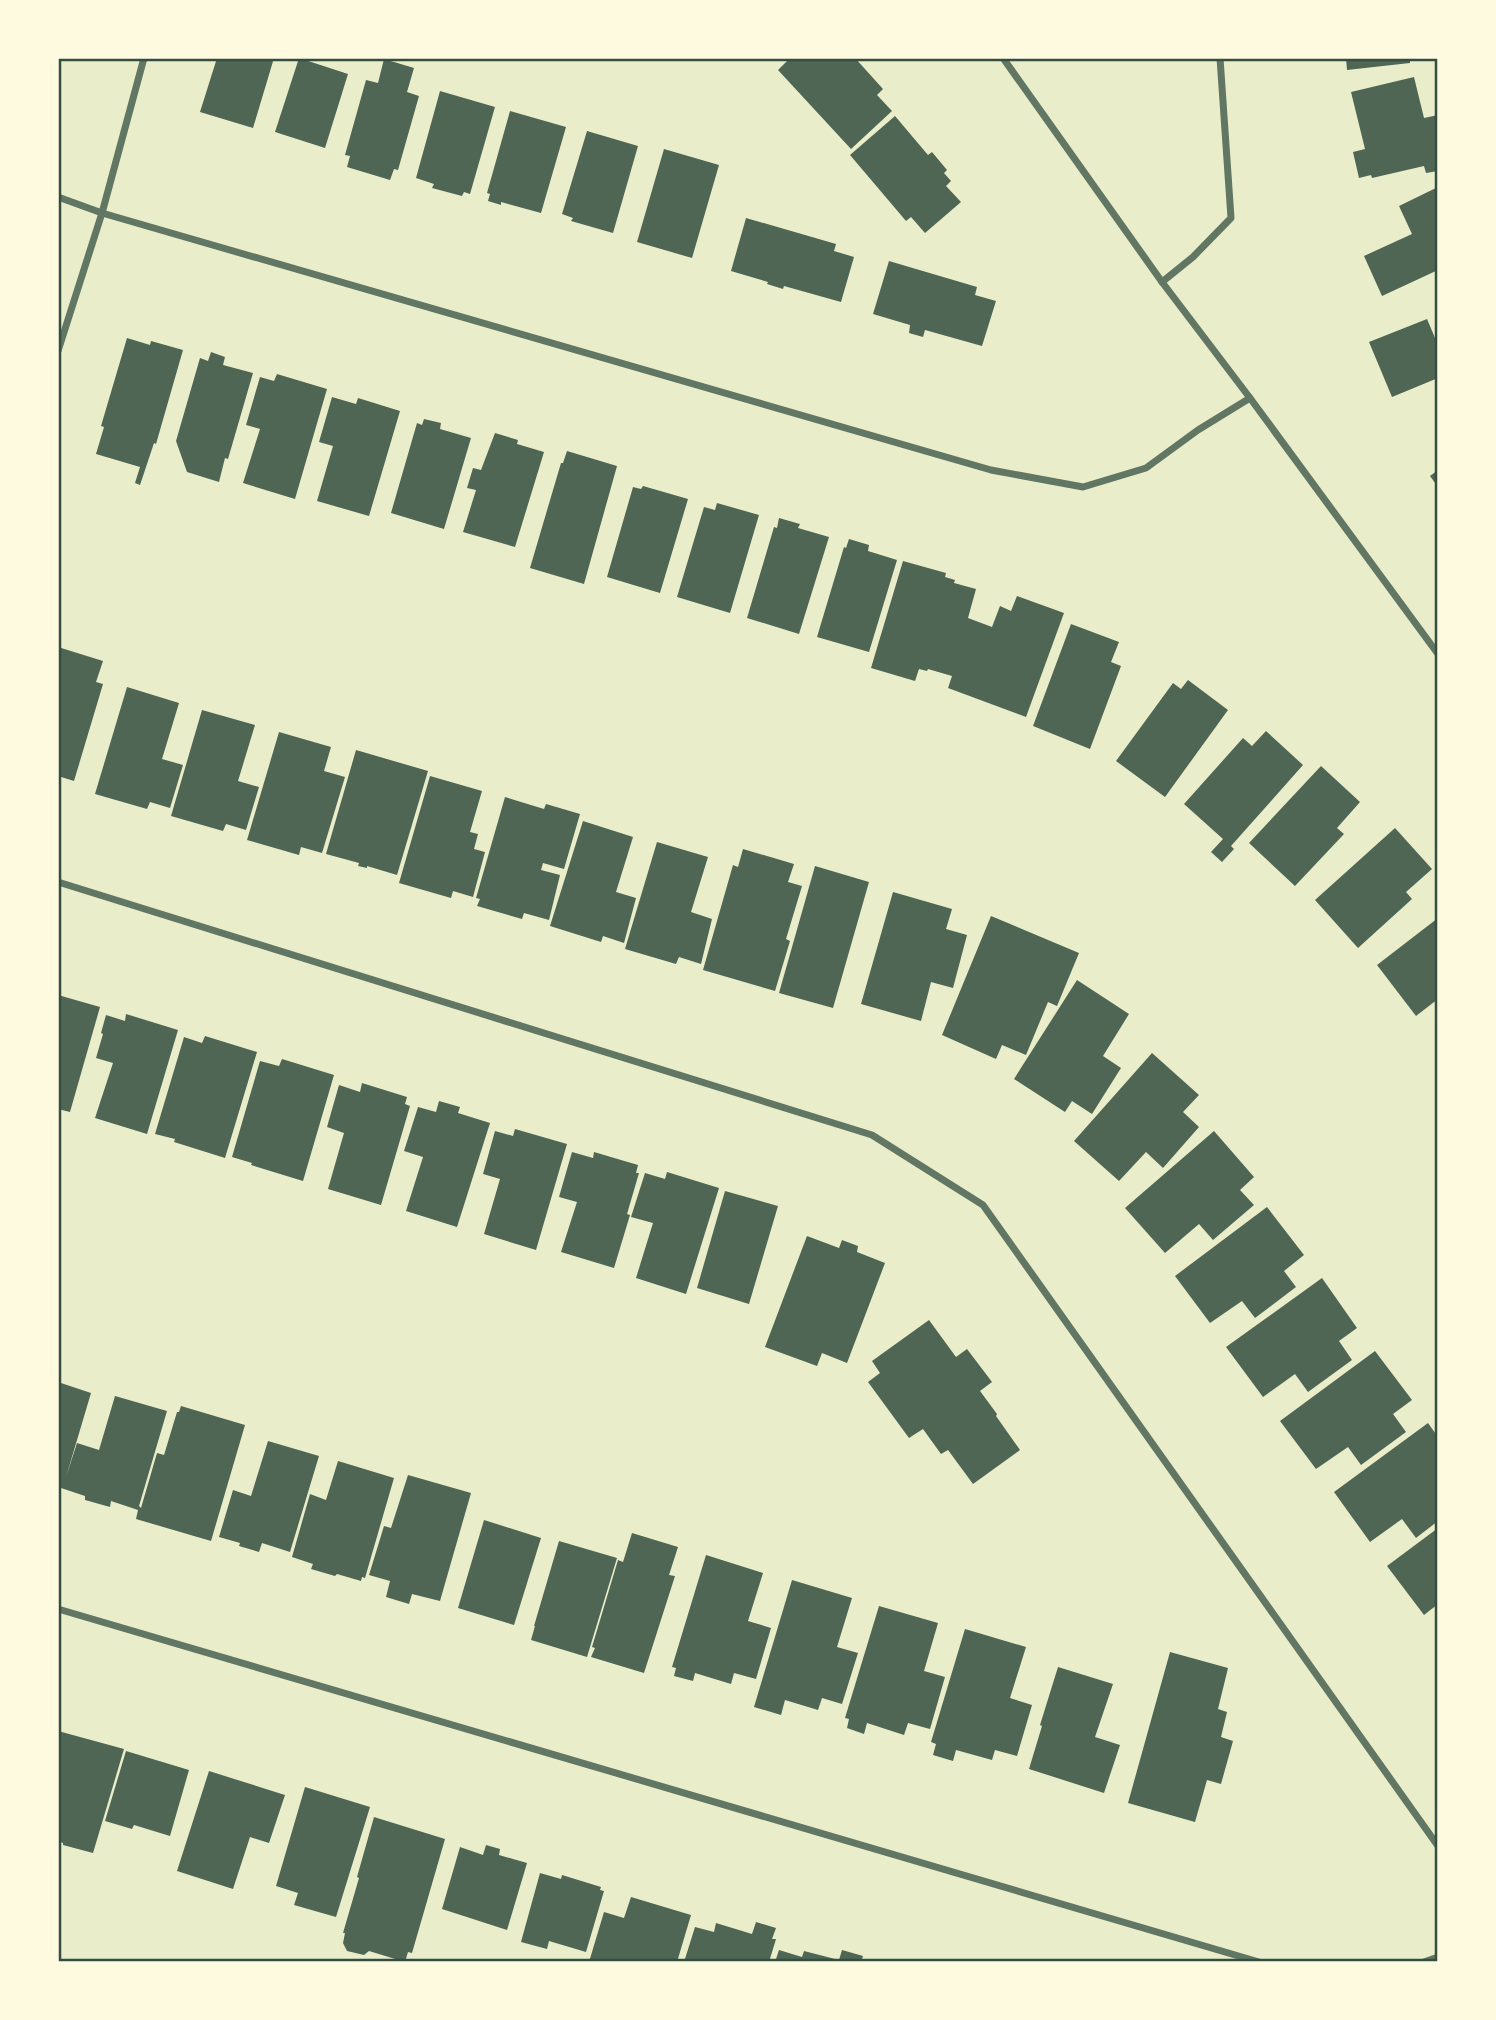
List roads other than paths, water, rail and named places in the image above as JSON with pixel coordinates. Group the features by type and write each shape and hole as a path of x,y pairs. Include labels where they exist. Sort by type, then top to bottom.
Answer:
{"street":[{"path":"58,351 102,214 144,58"},
{"path":"1003,58 1162,282 1438,654"},
{"path":"1162,282 1193,257 1231,218 1220,58"},
{"path":"58,197 102,214 991,470 1083,487 1146,468 1198,430 1250,398"},
{"path":"58,882 872,1135 983,1205 1438,1846"},
{"path":"58,1609 1259,1962"},
{"path":"1424,1962 1438,1958"}]}
